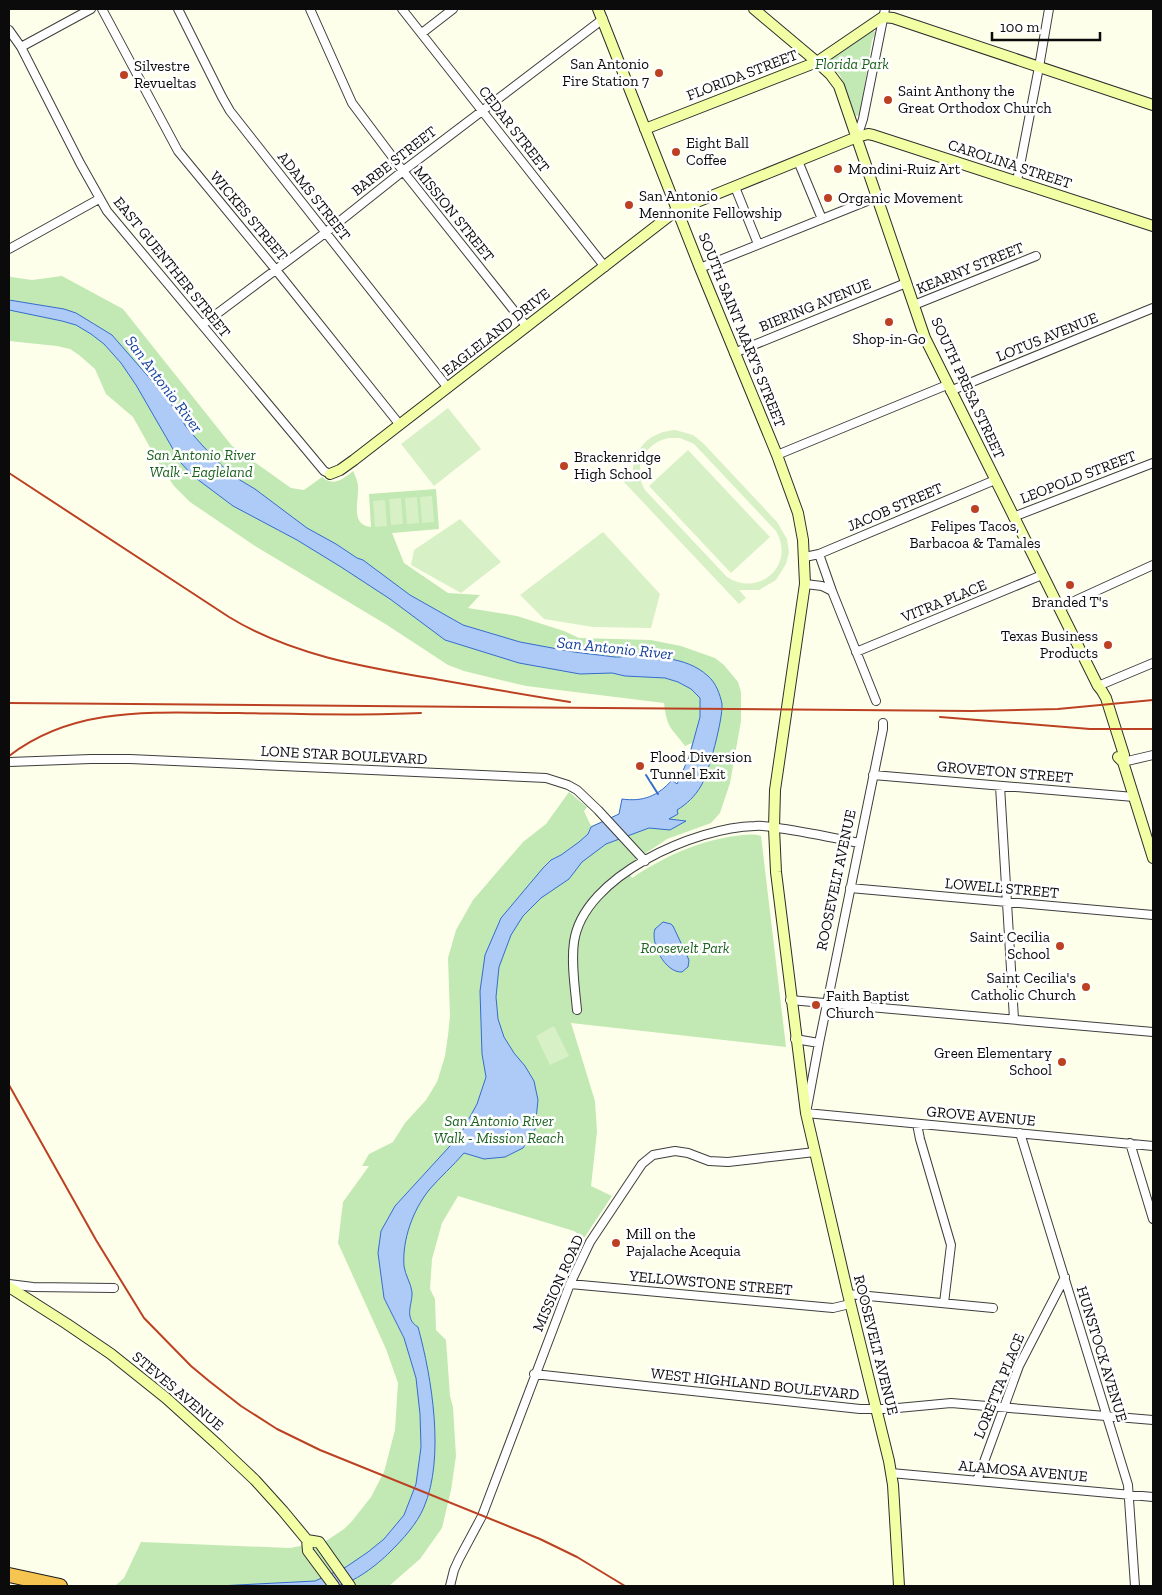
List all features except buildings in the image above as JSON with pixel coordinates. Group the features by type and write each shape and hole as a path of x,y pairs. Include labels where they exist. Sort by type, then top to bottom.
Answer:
{"highway":[{"path":"9,1575 60,1586"}],"main road":[{"name":"SOUTH SAINT MARY'S STREET","path":"598,9 734,353 777,455 798,513 804,557 805,584 776,784 774,828"},
{"name":"SOUTH PRESA STREET","path":"754,9 817,62 839,86 925,338 1042,575 1098,686 1102,690 1124,755 1123,762 1153,858"},
{"name":"FLORIDA STREET","path":"645,129 817,62 856,37 884,13"},
{"path":"884,13 893,18 1153,105"},
{"name":"CAROLINA STREET","path":"857,137 868,134 873,135 1153,226"},
{"name":"EAGLELAND DRIVE","path":"330,474 340,470 354,460 677,210 857,137"},
{"name":"ROOSEVELT AVENUE","path":"774,828 776,872 790,1000 806,1113 891,1473 899,1586"},
{"name":"STEVES AVENUE","path":"9,1286 104,1349 166,1398 255,1480 307,1540 308,1551 334,1586"},
{"name":"STEVES AVENUE","path":"307,1540 319,1542 350,1586"}],"street":[{"path":"21,47 91,9"},
{"name":"WICKES STREET","path":"102,9 178,151 400,425"},
{"name":"ADAMS STREET","path":"178,9 230,111 448,388"},
{"name":"MISSION STREET","path":"310,9 348,97 403,171 527,327"},
{"name":"CEDAR STREET","path":"402,9 605,267"},
{"path":"422,33 453,9"},
{"path":"1017,181 1049,9"},
{"path":"857,137 863,120 884,13"},
{"name":"BARBE STREET","path":"202,325 602,20"},
{"name":"EAST GUENTHER STREET","path":"9,30 21,47 99,199 107,211 324,471 330,474"},
{"path":"798,161 822,219"},
{"path":"735,187 758,244"},
{"path":"700,268 877,197"},
{"path":"9,248 99,199"},
{"name":"KEARNY STREET","path":"914,305 1036,256"},
{"name":"BIERING AVENUE","path":"734,353 906,282"},
{"name":"LOTUS AVENUE","path":"777,455 1153,308"},
{"name":"LEOPOLD STREET","path":"1013,517 1153,463"},
{"name":"JACOB STREET","path":"804,557 819,554 995,480"},
{"path":"819,554 876,701"},
{"path":"1059,608 1153,565"},
{"name":"VITRA PLACE","path":"856,652 1042,575"},
{"path":"805,584 822,586 832,591"},
{"path":"1098,686 1153,663"},
{"name":"ROOSEVELT AVENUE","path":"806,1113 826,1003 883,729 882,722"},
{"path":"1123,762 1153,755"},
{"name":"LONE STAR BOULEVARD","path":"9,762 91,758 132,759 535,776 557,780 577,790 645,861"},
{"name":"GROVETON STREET","path":"873,775 1134,797"},
{"path":"1000,786 1014,1019"},
{"path":"577,1010 573,952 577,929 584,914 597,897 620,877 645,861 664,850 706,833 754,826 859,843"},
{"name":"LOWELL STREET","path":"850,888 1153,915"},
{"path":"790,1000 1153,1032"},
{"path":"796,1039 820,1043"},
{"name":"GROVE AVENUE","path":"806,1113 1153,1146"},
{"path":"917,1124 951,1245 944,1303"},
{"name":"HUNSTOCK AVENUE","path":"1020,1133 1129,1494 1135,1586"},
{"path":"1130,1143 1153,1219"},
{"name":"MISSION ROAD","path":"450,1586 459,1558 482,1516 534,1374 570,1284 586,1249 642,1164 653,1155 675,1151 688,1153 709,1161 728,1162 815,1152"},
{"name":"LORETTA PLACE","path":"977,1481 1019,1366 1064,1277"},
{"name":"YELLOWSTONE STREET","path":"570,1284 833,1308 849,1299 944,1303 994,1308"},
{"path":"9,1286 114,1288"},
{"name":"WEST HIGHLAND BOULEVARD","path":"534,1374 860,1409 951,1403 1153,1420"},
{"name":"ALAMOSA AVENUE","path":"891,1473 1153,1496"}],"green space":[{"name":"Florida Park","path":"872,29 876,33 872,40 861,107 862,112 856,116 840,75 827,61"},
{"name":"San Antonio River Walk - Mission Reach","path":"9,275 11,277 32,280 62,276 123,309 232,446 291,488 304,490 322,477 334,482 338,481 353,471 358,486 358,518 365,525 371,527 369,494 436,489 439,529 392,533 404,563 448,593 480,595 468,608 517,616 564,631 579,638 651,640 681,646 715,658 724,665 738,682 741,692 741,721 730,783 720,813 711,823 667,839 625,867 632,878 656,863 694,846 721,838 752,834 761,836 786,1047 571,1023 595,1101 597,1132 591,1186 612,1196 584,1238 574,1231 458,1196 442,1223 432,1259 430,1289 435,1299 436,1330 446,1340 456,1456 451,1490 442,1528 420,1559 389,1586 115,1586 124,1578 141,1542 290,1548 326,1541 344,1529 371,1497 384,1472 395,1430 398,1383 386,1349 338,1243 343,1202 369,1166 362,1166 369,1154 393,1142 405,1123 426,1100 437,1082 445,1056 448,1035 450,1016 448,958 456,930 473,900 523,842 546,824 569,792 587,807 584,811 591,826 619,814 622,799 643,799 656,794 672,780 677,784 686,766 692,743 685,746 673,731 668,723 664,703 526,686 464,671 448,665 387,625 255,546 190,502 174,486 161,467 133,417 106,394 95,369 70,349 9,341"},
{"path":"448,408 481,449 434,486 401,444"},
{"path":"675,430 693,435 703,443 777,522 787,539 789,552 786,564 776,580 759,590 739,590 746,598 739,604 623,481 630,475 633,477 635,459 643,444 649,439","holes":["669,438 680,438 694,444 776,531 781,544 778,566 771,575 762,581 751,583 739,582 727,577 645,490 641,482 640,465 647,451 660,441"]},
{"path":"688,450 770,537 731,573 649,486"},
{"path":"432,496 434,522 422,523 420,497"},
{"path":"417,497 419,523 407,524 405,498"},
{"path":"401,498 403,524 391,525 389,499"},
{"path":"385,500 387,526 375,527 373,501"},
{"path":"460,519 501,562 461,593 411,565 414,550"},
{"path":"603,532 660,594 651,628 593,627 544,619 520,595"},
{"path":"554,1026 569,1056 550,1065 536,1036"}],"water":[{"path":"9,300 64,309 76,313 112,335 167,398 187,428 230,474 255,489 307,528 363,560 410,595 463,625 520,642 574,652 615,657 621,657 624,654 679,661 699,669 708,676 715,685 721,700 722,711 718,733 701,786 677,810 678,814 669,819 686,821 670,830 649,828 606,844 582,862 569,879 541,898 523,916 511,935 499,967 496,997 498,1019 504,1037 534,1081 538,1100 535,1129 523,1148 505,1157 484,1159 464,1153 429,1190 414,1216 405,1246 404,1266 412,1292 410,1315 413,1323 418,1327 432,1393 435,1442 434,1465 430,1487 418,1519 395,1547 365,1573 336,1586 218,1586 315,1581 346,1567 368,1552 384,1539 404,1515 416,1484 421,1447 420,1414 416,1378 404,1338 384,1298 378,1253 381,1231 395,1206 460,1135 477,1104 486,1077 482,1054 480,991 485,955 501,918 551,860 579,842 588,834 591,827 619,814 622,799 643,799 656,794 672,780 677,784 689,757 700,717 700,698 691,689 665,678 625,676 612,673 580,674 519,663 445,640 390,599 341,567 297,540 233,506 193,476 181,463 136,385 121,363 104,344 76,325 9,310"},
{"path":"663,922 673,926 689,960 688,967 682,972 670,968 657,949 654,935 655,929"}],"waterway":[{"path":"646,775 658,794"}],"railway":[{"path":"9,473 229,617 277,641 329,658 355,664 570,702"},
{"path":"9,703 972,711 1058,709 1153,700"},
{"path":"9,756 35,739 62,727 119,715 179,712 353,715 421,713"},
{"path":"940,717 1090,729 1153,729"},
{"path":"9,1085 96,1240 144,1318 191,1366 209,1381 241,1406 277,1429 320,1450 540,1539 577,1557 625,1586"}],"place":[{"name":"San Antonio Fire Station 7","path":"659,73"},
{"name":"Silvestre Revueltas","path":"124,75"},
{"name":"Saint Anthony the Great Orthodox Church","path":"888,100"},
{"name":"Eight Ball Coffee","path":"676,152"},
{"name":"Mondini-Ruiz Art","path":"838,169"},
{"name":"Organic Movement","path":"828,198"},
{"name":"San Antonio Mennonite Fellowship","path":"629,205"},
{"name":"Shop-in-Go","path":"889,322"},
{"name":"Brackenridge High School","path":"564,466"},
{"name":"Felipes Tacos, Barbacoa & Tamales","path":"975,509"},
{"name":"Branded T's","path":"1070,585"},
{"name":"Texas Business Products","path":"1108,645"},
{"name":"Flood Diversion Tunnel Exit","path":"640,766"},
{"name":"Saint Cecilia School","path":"1060,946"},
{"name":"Saint Cecilia's Catholic Church","path":"1086,987"},
{"name":"Faith Baptist Church","path":"816,1005"},
{"name":"Green Elementary School","path":"1062,1062"},
{"name":"Mill on the Pajalache Acequia","path":"616,1243"}],"water label":[{"name":"San Antonio River","path":"164,384"},
{"name":"San Antonio River","path":"615,648"}],"park label":[{"name":"San Antonio River Walk - Eagleland","path":"201,464"},
{"name":"Roosevelt Park","path":"685,948"}]}
